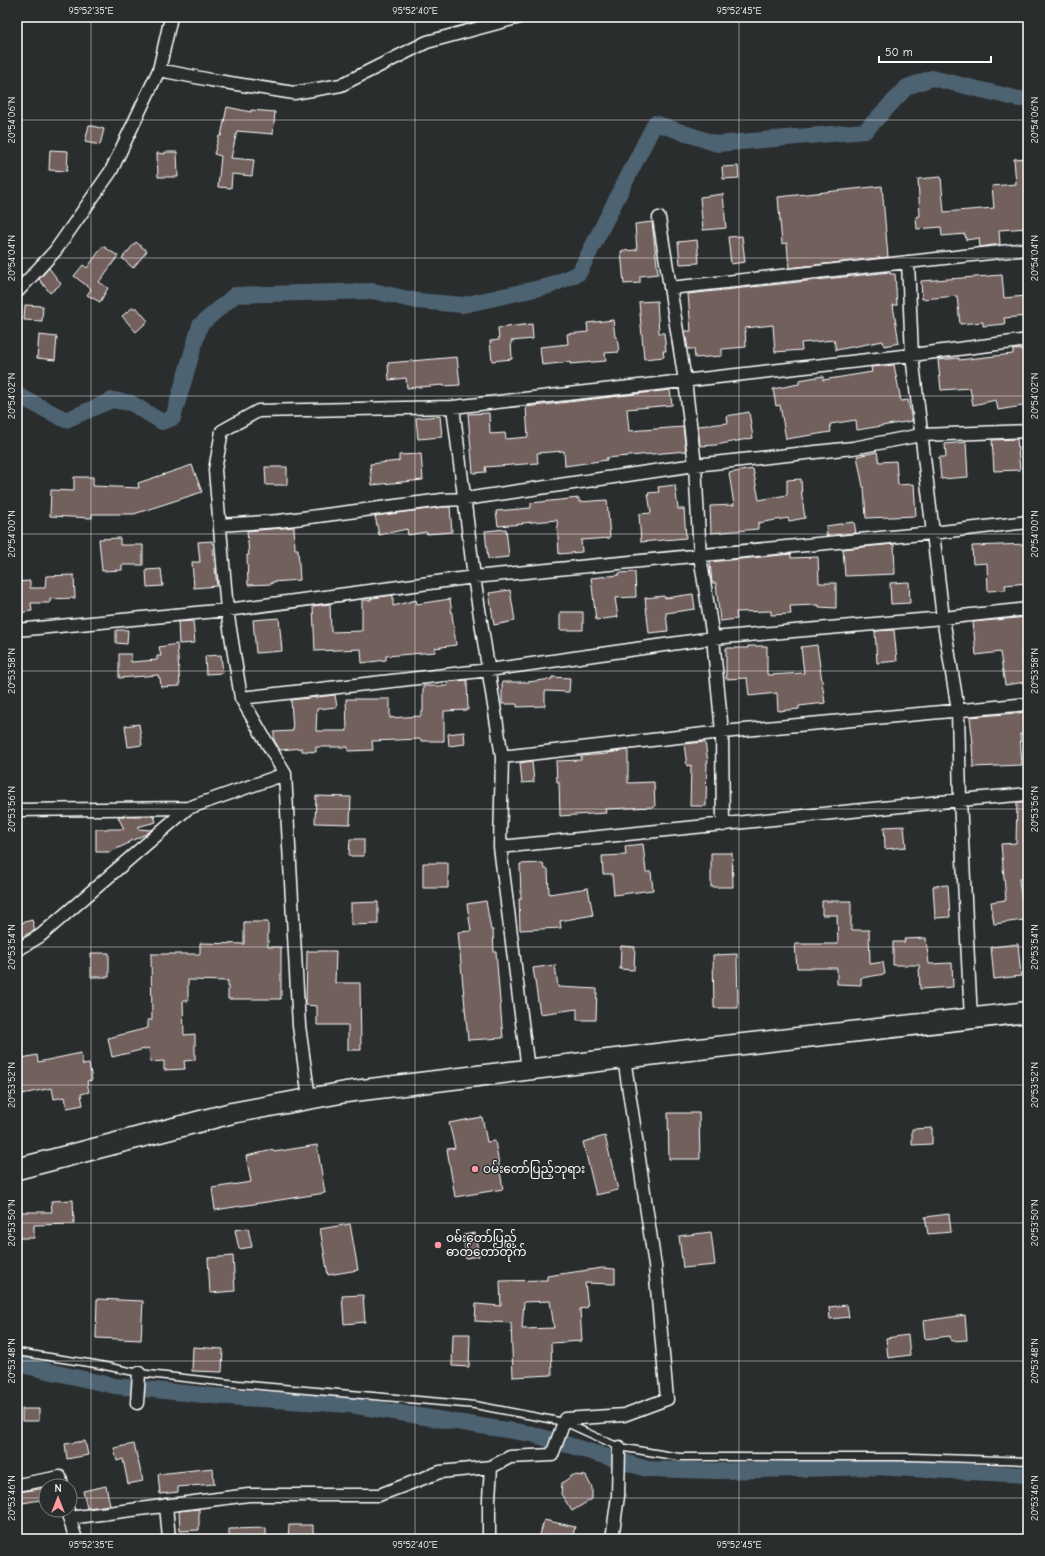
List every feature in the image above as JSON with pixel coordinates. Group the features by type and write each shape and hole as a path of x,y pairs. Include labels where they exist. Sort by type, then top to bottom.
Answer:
{"highway":[{"path":"17,1169 232,1113 310,1098 406,1084 1028,1012"}],"street":[{"path":"17,292 55,251 111,171 159,70 171,17"},
{"path":"159,70 294,93 341,85 427,42 520,17"},
{"path":"659,218 685,381 695,465 700,556 713,638 722,732 723,825"},
{"path":"670,288 1028,249"},
{"path":"908,262 912,355 943,618 958,710 960,800 971,1019"},
{"path":"310,1098 299,1026 285,774 241,698 227,610 215,470 222,431 258,411 453,407 912,355 1028,340"},
{"path":"453,407 474,578 502,757 500,847 528,1070"},
{"path":"220,525 279,521 442,500 464,499 695,465 853,448 921,435 1028,431"},
{"path":"17,630 227,610 474,578 932,533 1028,522"},
{"path":"241,698 489,670 713,638 1028,609"},
{"path":"502,757 722,732 1028,704"},
{"path":"17,810 188,808 285,774"},
{"path":"500,847 1028,794"},
{"path":"17,950 40,936 188,808"},
{"path":"78,1513 166,1505 249,1495 379,1495 440,1472 491,1468 510,1457 552,1455 565,1419 624,1415 667,1399 656,1266 624,1058"},
{"path":"137,1403 139,1373"},
{"path":"612,1539 618,1496 619,1451"},
{"path":"489,1539 488,1500 491,1468"},
{"path":"17,1485 38,1481"},
{"path":"166,1505 169,1539"},
{"path":"69,1518 76,1539"}],"lane":[{"path":"17,1352 95,1364 139,1373 238,1384 476,1405 562,1426 619,1451 679,1457 911,1457 1028,1461"}],"building":[{"path":"227,107 251,112 251,110 275,112 273,134 237,131 231,158 254,160 252,176 232,174 231,188 218,187 221,156 214,154 219,136 221,136"},
{"path":"89,125 104,129 100,145 85,142"},
{"path":"50,150 68,151 67,171 49,170"},
{"path":"165,152 177,152 178,177 158,177 157,153 165,154"},
{"path":"1028,158 1028,228 999,230 1000,244 980,247 979,238 966,240 965,234 942,236 941,227 917,229 916,217 920,216 918,179 941,177 944,212 994,208 992,186 1016,184 1014,159"},
{"path":"738,166 739,178 723,179 722,167"},
{"path":"882,186 888,257 789,268 787,243 782,244 778,197"},
{"path":"723,194 726,228 703,230 700,197"},
{"path":"652,222 658,274 640,276 640,283 624,284 621,251 637,250 635,224"},
{"path":"742,236 745,262 731,264 728,237"},
{"path":"697,240 699,263 680,264 678,242"},
{"path":"136,242 147,251 133,268 122,258"},
{"path":"103,246 118,256 99,282 108,288 100,302 87,295 91,289 74,276 83,265 87,268"},
{"path":"49,268 61,284 50,293 39,279"},
{"path":"890,272 890,274 895,274 897,305 893,305 899,343 884,346 883,341 836,350 834,340 801,343 802,350 775,352 773,325 745,328 746,347 722,349 722,356 695,358 694,349 688,349 685,331 691,331 688,294"},
{"path":"1002,275 1004,298 1026,296 1028,316 1004,318 1005,324 983,326 983,322 960,324 957,296 922,299 921,281"},
{"path":"657,301 659,333 664,333 666,351 663,351 664,357 644,359 639,302"},
{"path":"25,305 43,306 42,321 24,320"},
{"path":"132,308 137,308 148,321 136,332 122,316"},
{"path":"613,320 619,352 605,353 606,361 570,364 570,362 542,365 540,347 568,344 567,334 588,332 587,323"},
{"path":"532,324 533,339 511,341 512,359 492,361 490,341 499,340 498,328"},
{"path":"39,335 57,337 55,360 37,358"},
{"path":"1028,349 1028,405 998,410 996,400 973,405 970,388 941,390 938,360 959,358 959,360 1013,354 1013,350"},
{"path":"457,357 460,385 407,388 406,378 389,380 388,363"},
{"path":"894,365 901,401 908,400 912,421 857,430 856,420 830,424 831,432 786,439 780,405 776,406 773,389 799,384 799,380 823,376 823,380 872,372 871,367"},
{"path":"670,390 672,405 627,409 629,431 683,427 686,451 606,458 607,460 565,466 564,451 537,453 538,463 485,467 486,472 473,473 468,414 489,413 490,434 505,433 506,439 528,437 526,407"},
{"path":"749,412 753,438 716,445 700,446 698,426 728,423 727,416"},
{"path":"440,416 442,437 418,439 416,418"},
{"path":"1017,439 1020,470 994,471 992,440"},
{"path":"966,442 968,477 941,479 939,457 946,457 945,444"},
{"path":"877,452 879,462 896,461 898,485 914,484 916,516 866,518 864,487 857,456"},
{"path":"421,454 423,480 372,485 370,464 399,461 399,455"},
{"path":"192,465 202,492 134,514 92,514 92,518 50,516 51,490 74,491 74,477 93,477 93,486 139,488 138,483"},
{"path":"265,467 287,467 287,485 266,485"},
{"path":"753,469 759,500 787,495 787,480 801,479 805,518 789,521 788,518 758,523 758,529 711,533 710,506 734,505 729,473"},
{"path":"675,485 678,509 684,509 686,538 641,542 639,514 651,513 648,493 659,492 658,487"},
{"path":"579,498 579,502 607,500 610,538 581,540 582,552 559,554 557,520 498,526 496,511 531,508 531,503"},
{"path":"450,507 452,532 427,534 426,532 408,535 407,529 379,535 375,516"},
{"path":"854,522 856,533 827,536 826,526"},
{"path":"294,527 295,549 298,549 300,580 272,582 272,584 248,585 247,555 249,555 247,531"},
{"path":"506,529 509,557 488,559 485,531"},
{"path":"120,538 120,545 143,545 143,565 122,565 122,570 102,571 99,539"},
{"path":"212,541 217,586 194,588 192,562 200,562 198,542"},
{"path":"894,544 895,574 845,576 843,549"},
{"path":"1028,544 1028,583 1005,585 1006,590 988,591 987,563 973,564 972,546"},
{"path":"791,554 791,558 818,557 819,583 836,583 836,608 819,607 819,605 790,606 791,614 771,615 771,611 736,612 737,619 720,621 716,583 712,583 710,562"},
{"path":"161,569 163,586 147,587 146,570"},
{"path":"635,572 636,597 615,598 618,617 596,620 591,578"},
{"path":"74,575 75,598 50,599 50,603 31,603 32,611 17,613 17,582 30,581 30,588 45,588 46,576"},
{"path":"909,582 910,603 891,604 890,583"},
{"path":"510,590 515,621 494,625 489,593"},
{"path":"693,594 695,609 666,613 668,631 649,633 645,598 664,596 665,598"},
{"path":"393,595 393,606 416,600 417,604 450,599 456,645 435,648 435,652 386,656 386,660 362,663 361,649 315,651 313,606 330,604 331,632 362,631 362,600 371,600 371,598"},
{"path":"560,612 583,612 583,630 560,630"},
{"path":"1028,617 1028,649 1021,650 1026,682 1005,685 1000,652 976,655 973,622"},
{"path":"279,618 282,651 256,653 253,620"},
{"path":"193,621 195,643 179,644 178,622"},
{"path":"116,630 128,630 127,644 116,643"},
{"path":"894,630 897,661 877,663 875,631"},
{"path":"177,644 180,686 161,687 160,678 158,675 119,678 119,654 131,654 131,662 157,660 157,656 161,656 159,647"},
{"path":"817,645 825,703 799,706 799,709 778,711 777,693 749,696 747,678 726,679 726,648 767,646 767,674 769,675 804,673 801,647"},
{"path":"221,655 223,673 206,674 205,656"},
{"path":"552,677 570,678 569,692 545,691 545,706 517,707 517,704 502,704 502,682 528,682 552,679"},
{"path":"467,680 468,710 444,711 444,741 421,741 421,739 372,741 373,750 348,751 348,747 316,747 316,752 302,751 302,748 280,750 274,740 274,732 293,731 291,700 335,695 337,707 317,709 316,731 347,731 346,699 390,699 390,718 421,716 421,712 423,712 423,686 448,686 447,682"},
{"path":"1028,712 1028,733 1020,734 1022,765 973,767 973,744 970,717"},
{"path":"139,724 142,745 128,747 125,726"},
{"path":"464,732 465,744 449,746 448,734"},
{"path":"705,742 708,762 706,806 690,806 691,765 687,766 684,744"},
{"path":"628,750 628,783 654,782 655,807 605,809 606,813 560,816 559,782 557,782 556,761 581,760 581,756 607,754"},
{"path":"532,761 534,782 522,783 520,763"},
{"path":"316,796 351,797 350,824 315,823"},
{"path":"1017,802 1028,802 1028,878 1019,879 1024,920 994,924 991,902 1006,900 1001,844 1016,843"},
{"path":"154,816 156,822 137,827 138,829 152,830 129,843 110,852 96,852 96,829 124,829 118,817"},
{"path":"904,826 906,847 885,849 884,827"},
{"path":"350,839 364,839 364,856 349,856"},
{"path":"643,844 646,872 651,872 653,890 614,895 612,874 603,874 602,856 626,855 625,846"},
{"path":"711,853 732,853 733,887 711,887"},
{"path":"423,863 448,863 448,888 423,888"},
{"path":"543,863 544,869 548,869 549,894 588,888 593,915 560,921 561,928 520,930 520,864"},
{"path":"948,885 950,917 935,918 933,886"},
{"path":"486,901 491,930 493,930 494,952 496,952 503,1038 468,1040 458,932 471,931 467,904"},
{"path":"822,901 851,901 851,930 869,930 870,964 883,962 885,974 861,978 861,985 837,984 837,968 797,968 795,944 838,944 837,915 822,915"},
{"path":"378,902 378,924 351,925 351,903"},
{"path":"32,920 35,930 17,940 17,924"},
{"path":"244,922 268,922 268,947 281,947 281,999 228,999 228,981 188,980 188,1001 183,1001 184,1035 195,1034 195,1060 184,1061 185,1069 164,1070 164,1061 150,1062 149,1048 112,1057 108,1038 148,1028 148,1020 152,1020 151,954 200,954 200,943 244,944"},
{"path":"926,938 929,964 952,963 953,987 920,989 919,965 893,965 893,942 905,942 904,939"},
{"path":"1018,944 1021,976 994,979 991,947"},
{"path":"621,946 635,947 634,970 620,969"},
{"path":"307,951 336,951 335,983 360,983 361,1050 348,1050 348,1025 317,1025 317,1006 306,1005"},
{"path":"91,953 109,953 109,977 91,977"},
{"path":"737,954 738,1008 714,1008 713,955"},
{"path":"555,965 558,987 597,989 596,1020 577,1020 577,1009 540,1014 533,968"},
{"path":"81,1053 83,1065 89,1064 92,1080 87,1081 89,1092 81,1094 83,1105 67,1108 65,1097 54,1099 52,1088 17,1095 17,1059 37,1055 38,1062"},
{"path":"668,1113 699,1113 700,1159 669,1159"},
{"name":"ဝမ်းတော်ပြည့်ဘုရား","path":"482,1117 487,1142 495,1141 503,1189 455,1197 447,1149 455,1148 449,1123"},
{"path":"932,1128 932,1144 912,1145 912,1129"},
{"path":"605,1136 618,1190 596,1195 583,1142"},
{"path":"317,1145 325,1193 215,1210 212,1188 251,1182 246,1156 273,1150 274,1152"},
{"path":"73,1200 74,1224 34,1225 34,1238 17,1238 17,1212 52,1212 51,1201"},
{"path":"949,1214 951,1232 928,1234 925,1217"},
{"path":"350,1224 358,1270 328,1275 320,1229"},
{"path":"248,1228 252,1247 239,1249 235,1230"},
{"path":"711,1232 715,1265 683,1268 679,1236"},
{"path":"475,1233 479,1256 466,1258 463,1235"},
{"path":"233,1256 235,1291 210,1293 208,1258"},
{"path":"602,1268 615,1269 615,1284 585,1283 588,1307 580,1309 582,1341 551,1343 552,1375 513,1377 511,1323 475,1321 476,1304 501,1306 500,1281 547,1280 547,1276","holes":["550,1301 554,1328 522,1329 524,1302"]},
{"path":"363,1295 365,1322 344,1324 342,1296"},
{"path":"97,1299 143,1301 141,1340 96,1338"},
{"path":"847,1305 849,1317 830,1319 829,1307"},
{"path":"965,1315 967,1340 951,1341 950,1336 925,1339 923,1321"},
{"path":"453,1334 470,1334 469,1367 452,1366"},
{"path":"908,1335 910,1355 888,1358 886,1338"},
{"path":"193,1347 223,1349 222,1372 192,1371"},
{"path":"22,1409 39,1409 39,1421 22,1421"},
{"path":"85,1441 88,1455 67,1459 65,1444"},
{"path":"134,1444 143,1481 128,1484 123,1459 117,1461 114,1448"},
{"path":"213,1468 214,1484 178,1487 178,1492 160,1494 158,1474"},
{"path":"573,1475 586,1476 592,1488 592,1499 572,1511 561,1494 562,1483"},
{"path":"106,1486 110,1505 87,1508 83,1491"},
{"path":"38,1489 38,1500 17,1504 17,1493"},
{"path":"199,1509 199,1530 180,1531 179,1511"},
{"path":"544,1520 575,1527 572,1539 539,1539"},
{"path":"289,1525 313,1525 313,1539 288,1539"},
{"path":"266,1528 266,1539 229,1539 229,1529"}],"waterway":[{"path":"17,395 66,420 112,400 131,403 162,422 173,418 200,325 235,295 373,291 417,301 463,305 549,286 579,273 655,123 717,144 865,131 907,87 932,78 1019,99 1028,99"},
{"path":"17,1364 115,1386 214,1396 350,1405 532,1434 647,1469 718,1471 873,1467 1028,1475"}],"place":[{"name":"ဝမ်းတော်ပြည့်ဘုရား","path":"475,1169"},
{"name":"ဝမ်းတော်ပြည့် ဓာတ်တော်တိုက်","path":"438,1245"}]}
